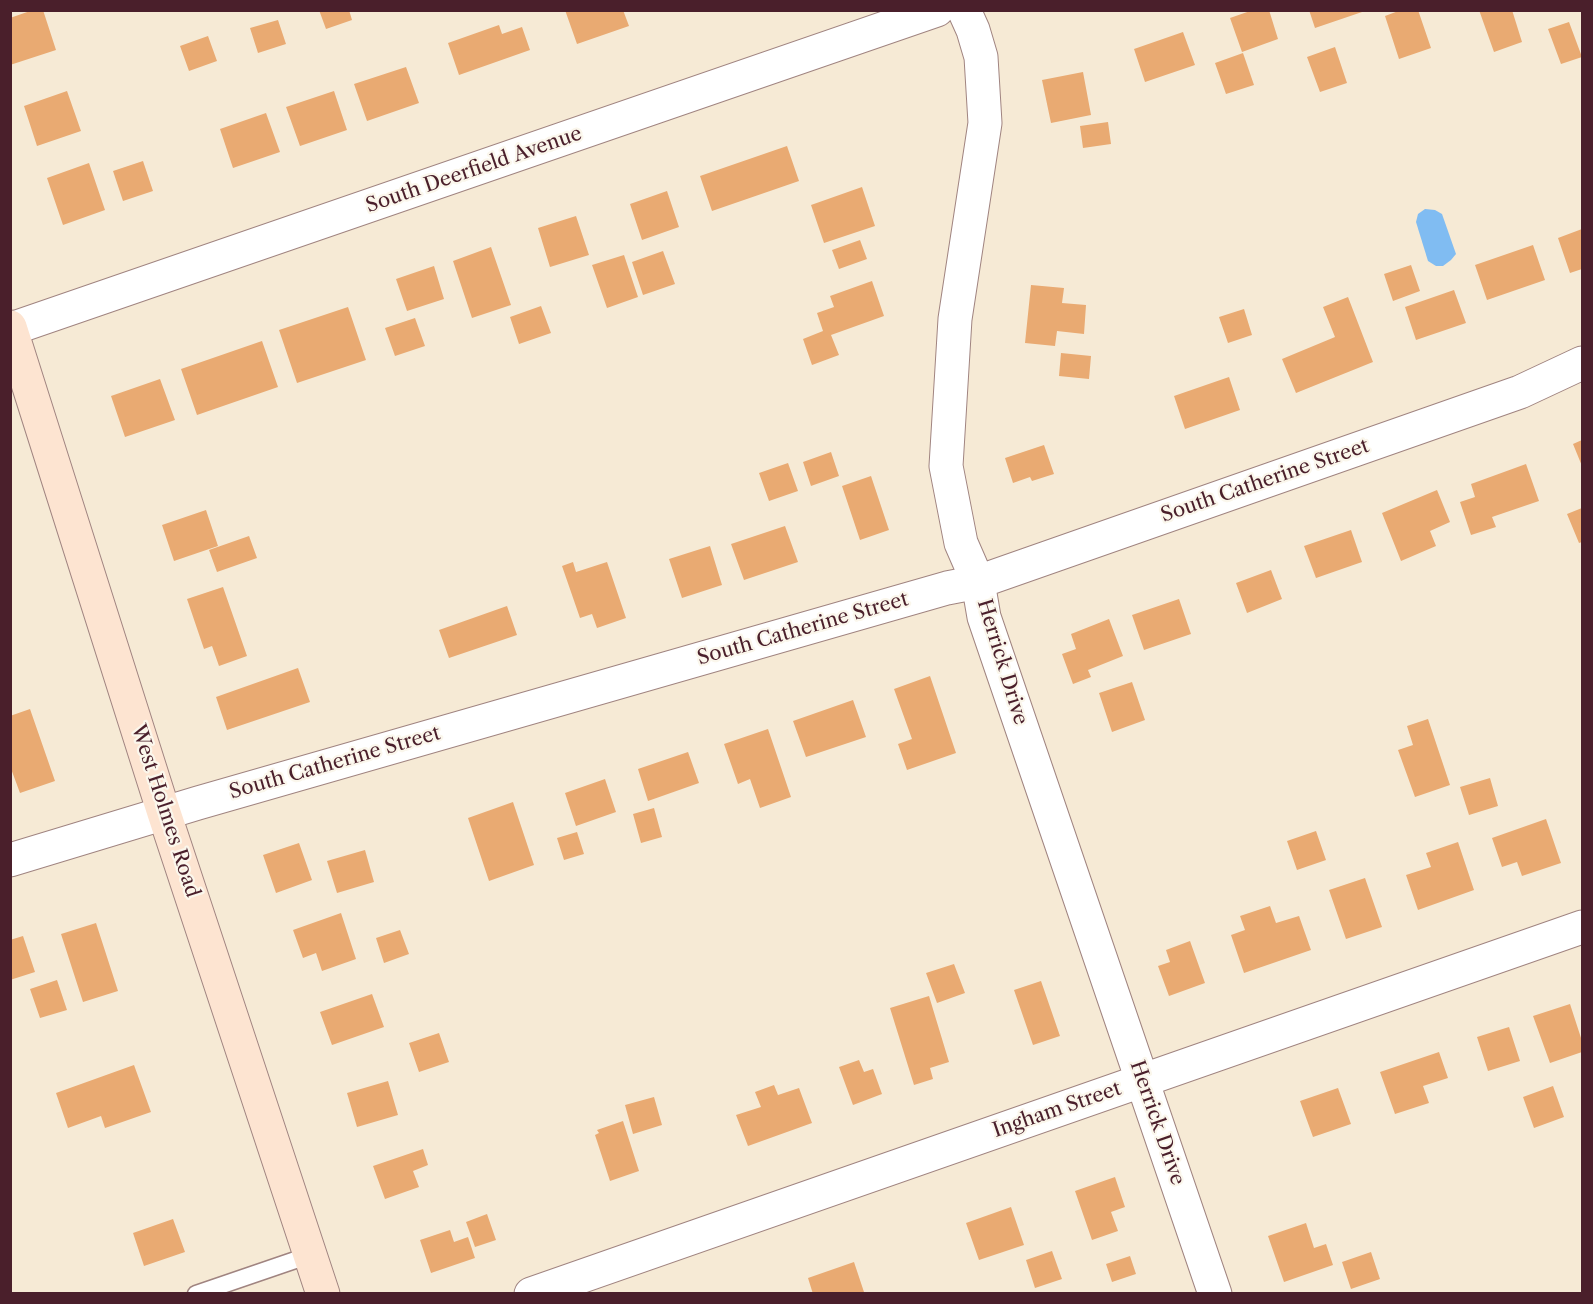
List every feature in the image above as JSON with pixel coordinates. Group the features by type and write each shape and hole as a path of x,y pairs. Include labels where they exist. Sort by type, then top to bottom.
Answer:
{"street":[{"name":"South Deerfield Avenue","path":"11,328 937,10"},
{"name":"Herrick Drive","path":"964,10 981,57 985,123 955,319 946,466 961,543 978,582 984,617 1215,1293"},
{"name":"West Holmes Road","path":"11,328 164,813 323,1293"},
{"name":"South Catherine Street","path":"10,860 164,813 947,588 978,582 1520,392 1582,363"},
{"name":"Ingham Street","path":"531,1293 1582,927"}],"lane":[{"path":"196,1293 220,1290 310,1255"}],"water":[{"path":"1425,209 1435,210 1442,214 1456,254 1443,266 1436,266 1428,261 1416,222 1418,214"}],"building":[{"path":"33,10 43,10 56,50 10,65 10,18"},
{"path":"319,10 349,10 352,20 326,29"},
{"path":"565,10 623,10 629,26 577,44"},
{"path":"1253,10 1269,10 1278,39 1242,52 1230,18"},
{"path":"1309,10 1365,10 1365,11 1315,28"},
{"path":"1401,10 1418,10 1431,48 1399,59 1385,16"},
{"path":"1479,10 1512,10 1522,42 1494,52"},
{"path":"278,20 286,44 258,53 250,28"},
{"path":"1569,22 1582,57 1561,64 1548,29"},
{"path":"499,25 502,34 522,27 530,50 459,75 448,43"},
{"path":"1183,32 1195,65 1145,82 1134,49"},
{"path":"208,36 217,61 189,71 180,46"},
{"path":"1335,47 1347,83 1320,92 1307,57"},
{"path":"1243,53 1254,85 1226,94 1215,63"},
{"path":"406,67 419,103 367,121 354,84"},
{"path":"1083,72 1091,115 1051,123 1042,80"},
{"path":"67,91 81,131 37,146 24,106"},
{"path":"334,91 347,130 300,146 286,107"},
{"path":"266,113 280,152 233,168 220,129"},
{"path":"1108,122 1111,144 1083,148 1080,126"},
{"path":"787,146 799,181 712,211 700,176"},
{"path":"143,161 153,191 123,201 113,171"},
{"path":"89,163 105,210 63,225 47,178"},
{"path":"862,187 875,226 824,243 811,205"},
{"path":"667,191 679,227 642,240 630,204"},
{"path":"576,216 589,255 550,267 538,228"},
{"path":"1582,229 1582,269 1570,273 1558,238"},
{"path":"860,240 867,259 839,269 832,250"},
{"path":"1533,245 1545,280 1487,300 1475,265"},
{"path":"491,247 511,305 472,318 453,261"},
{"path":"663,251 675,284 643,295 632,262"},
{"path":"624,255 638,297 607,308 592,265"},
{"path":"1411,265 1420,291 1393,301 1384,274"},
{"path":"434,266 444,299 407,311 396,279"},
{"path":"872,281 884,316 831,335 839,355 812,365 803,339 823,331 817,313 834,307 830,296"},
{"path":"1031,285 1064,288 1062,303 1086,305 1084,334 1057,331 1055,346 1025,343"},
{"path":"1454,290 1466,323 1416,340 1405,307"},
{"path":"1348,297 1373,362 1296,393 1282,359 1335,337 1323,307"},
{"path":"541,306 551,333 519,344 510,317"},
{"path":"348,307 366,360 297,383 279,330"},
{"path":"1244,309 1252,335 1228,343 1219,317"},
{"path":"415,318 425,346 395,356 385,328"},
{"path":"262,341 278,387 197,415 181,369"},
{"path":"1061,353 1091,356 1089,379 1059,376"},
{"path":"1229,377 1240,410 1185,429 1174,396"},
{"path":"160,379 175,420 125,437 111,396"},
{"path":"1582,440 1582,466 1573,444"},
{"path":"1044,445 1054,474 1032,481 1030,477 1013,483 1005,458"},
{"path":"831,452 839,476 811,486 803,462"},
{"path":"788,463 798,491 769,501 759,473"},
{"path":"1526,464 1539,501 1492,517 1496,527 1471,535 1460,502 1475,497 1471,484"},
{"path":"871,476 889,530 860,540 842,486"},
{"path":"1437,490 1450,522 1430,531 1436,546 1401,561 1382,513"},
{"path":"1582,508 1582,542 1579,543 1567,514"},
{"path":"206,510 218,546 174,561 162,525"},
{"path":"785,526 798,562 744,580 731,544"},
{"path":"1351,530 1362,562 1316,578 1304,546"},
{"path":"249,536 257,558 217,572 209,550"},
{"path":"710,546 722,585 682,598 669,559"},
{"path":"573,562 576,572 607,562 626,618 597,628 592,614 580,618 562,566"},
{"path":"1271,570 1282,599 1247,613 1236,583"},
{"path":"223,587 247,656 219,666 212,646 204,649 187,599"},
{"path":"1179,599 1191,634 1144,650 1132,615"},
{"path":"507,606 517,635 449,658 439,630"},
{"path":"1109,619 1123,656 1088,670 1091,677 1073,684 1062,654 1076,649 1071,634"},
{"path":"298,668 310,702 227,730 216,697"},
{"path":"930,676 956,753 907,770 898,744 912,739 894,689"},
{"path":"1132,682 1145,720 1112,732 1099,693"},
{"path":"853,700 866,737 806,757 793,721"},
{"path":"30,709 55,781 20,793 10,766 10,716"},
{"path":"1428,719 1450,785 1415,797 1398,750 1413,745 1407,726"},
{"path":"768,729 791,797 760,808 750,779 738,784 724,744"},
{"path":"688,752 699,783 648,801 638,769"},
{"path":"1490,778 1498,806 1469,815 1460,787"},
{"path":"605,779 616,812 576,826 565,793"},
{"path":"513,802 534,865 489,881 468,818"},
{"path":"654,808 662,837 641,843 633,814"},
{"path":"1546,819 1561,863 1522,876 1517,862 1502,867 1492,838"},
{"path":"1316,831 1326,860 1297,870 1287,841"},
{"path":"577,832 584,854 564,860 557,838"},
{"path":"1458,842 1474,890 1418,910 1406,875 1431,867 1426,853"},
{"path":"299,843 312,880 276,893 263,855"},
{"path":"365,850 374,882 337,893 327,861"},
{"path":"1365,878 1382,927 1346,939 1329,890"},
{"path":"1270,906 1276,923 1299,916 1311,950 1244,973 1231,935 1245,930 1240,916"},
{"path":"341,913 356,959 322,971 316,953 303,958 293,930"},
{"path":"96,923 118,991 83,1002 61,934"},
{"path":"400,930 409,954 384,963 376,938"},
{"path":"23,936 35,972 10,980 10,940"},
{"path":"1190,941 1205,983 1169,996 1158,966 1170,962 1166,950"},
{"path":"954,964 965,993 937,1003 926,973"},
{"path":"57,980 67,1010 40,1018 30,989"},
{"path":"1041,981 1060,1036 1033,1045 1014,990"},
{"path":"372,994 384,1027 332,1045 320,1012"},
{"path":"929,996 949,1062 930,1068 933,1079 914,1085 890,1008"},
{"path":"1570,1004 1582,1041 1582,1052 1550,1063 1533,1016"},
{"path":"1509,1027 1520,1061 1488,1071 1477,1037"},
{"path":"439,1033 449,1062 419,1072 409,1043"},
{"path":"1439,1052 1448,1078 1423,1086 1429,1103 1395,1114 1380,1072"},
{"path":"859,1060 864,1072 873,1069 882,1094 853,1105 839,1067"},
{"path":"134,1065 151,1112 105,1128 101,1116 68,1128 56,1093"},
{"path":"388,1081 398,1115 357,1127 347,1093"},
{"path":"774,1085 778,1095 799,1088 812,1123 748,1146 736,1115 761,1107 755,1092"},
{"path":"1553,1086 1564,1117 1534,1128 1523,1097"},
{"path":"1338,1088 1351,1124 1313,1137 1300,1101"},
{"path":"654,1097 662,1125 633,1134 625,1105"},
{"path":"623,1121 639,1171 610,1181 595,1135 599,1133 597,1130"},
{"path":"423,1149 428,1165 413,1171 419,1187 385,1199 373,1166"},
{"path":"1115,1177 1125,1207 1111,1212 1118,1231 1092,1240 1075,1191"},
{"path":"1011,1207 1024,1245 979,1260 966,1223"},
{"path":"487,1214 496,1240 475,1247 466,1222"},
{"path":"173,1219 185,1252 144,1266 133,1233"},
{"path":"1306,1223 1314,1248 1326,1244 1333,1265 1284,1282 1268,1236"},
{"path":"450,1230 454,1242 468,1237 475,1258 431,1273 420,1240"},
{"path":"1052,1251 1062,1279 1035,1288 1026,1260"},
{"path":"1371,1252 1380,1279 1351,1289 1342,1262"},
{"path":"1130,1256 1136,1274 1112,1282 1106,1264"},
{"path":"854,1262 864,1292 859,1294 813,1294 808,1278"}]}
